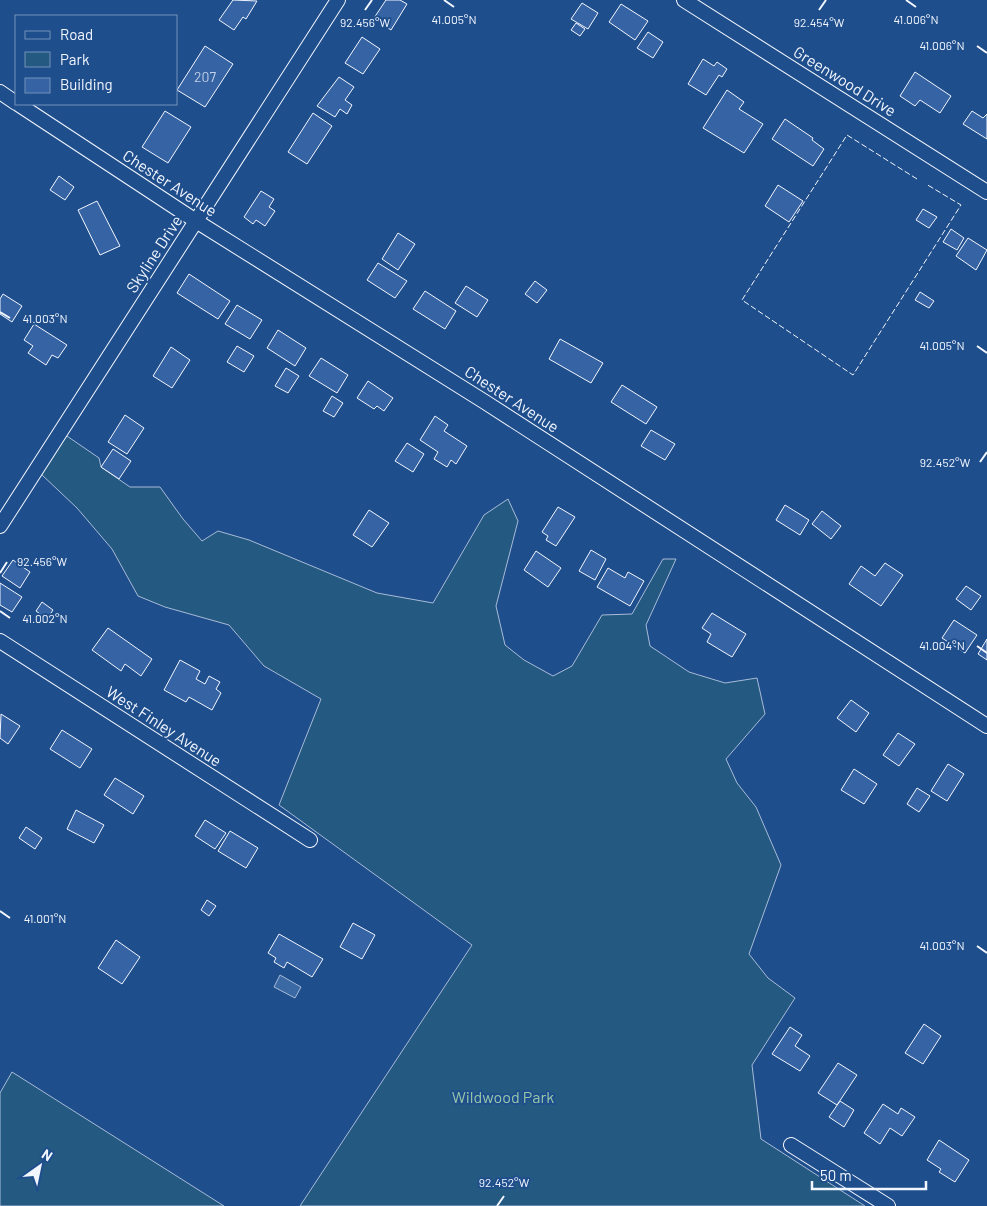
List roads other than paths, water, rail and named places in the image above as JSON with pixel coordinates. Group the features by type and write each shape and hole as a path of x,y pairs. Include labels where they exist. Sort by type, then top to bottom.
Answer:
{"street":[{"name":"Skyline Drive","path":"0,526 338,0"},
{"name":"Greenwood Drive","path":"684,0 987,192"},
{"name":"Chester Avenue","path":"0,92 15,102"},
{"name":"Chester Avenue","path":"20,105 196,221 484,402 987,726"},
{"name":"West Finley Avenue","path":"0,641 310,840"},
{"path":"791,1145 888,1206"}],"park label":[{"name":"Wildwood Park","path":"503,1097"}]}
